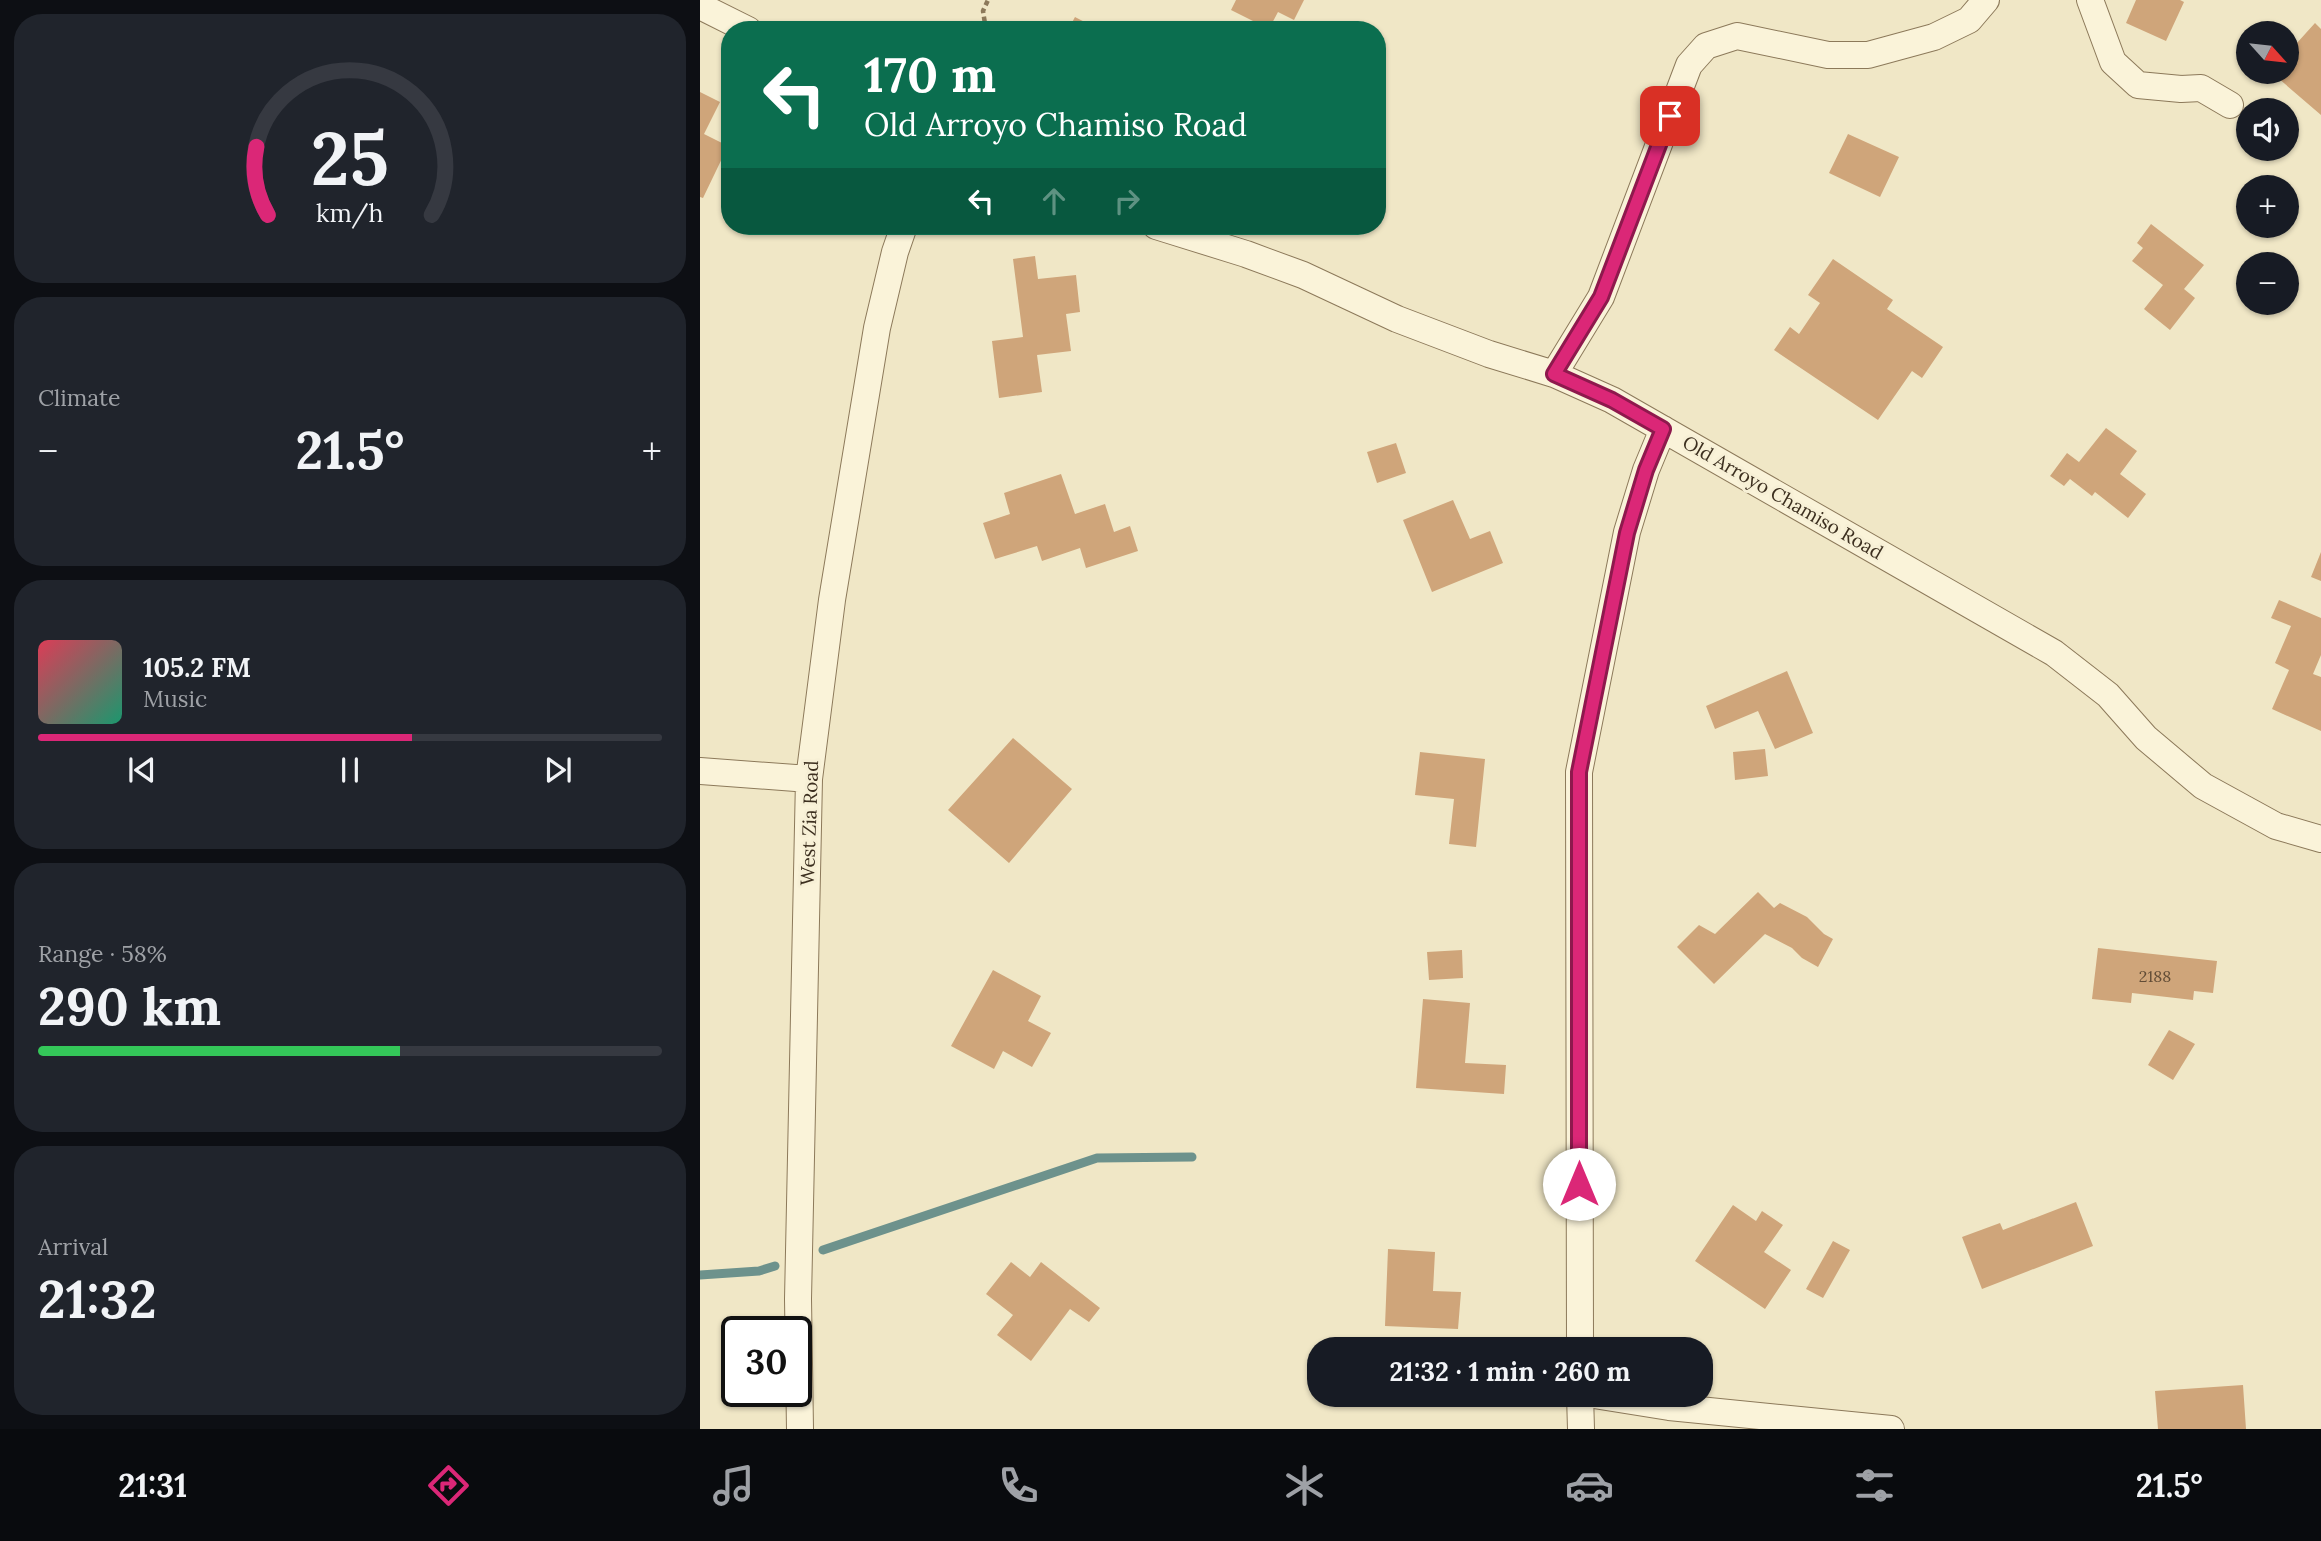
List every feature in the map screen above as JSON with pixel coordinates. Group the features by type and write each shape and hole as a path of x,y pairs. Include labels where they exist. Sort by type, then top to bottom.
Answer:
{"street":[{"path":"1554,374 1601,297 1689,65 1706,46 1737,36 1828,55 1868,55 1934,37 1969,20 1986,0"},
{"path":"2090,0 2113,62 2138,85 2201,88 2230,105"},
{"path":"700,6 730,21"},
{"name":"West Zia Road","path":"800,1429 798,1286 809,779 832,600 877,328 901,235"},
{"name":"Old Arroyo Chamiso Road","path":"1185,235 1303,275 1397,319 1489,354 1554,374 1612,400 2054,653 2108,695 2146,738 2203,786 2276,826 2321,839"},
{"path":"1580,1337 1579,772 1627,533 1646,470 1663,429"},
{"path":"700,771 809,779"},
{"path":"1580,1407 1581,1429"},
{"path":"1669,1407 1891,1429"}],"path":[{"path":"985,21 983,11 988,0"}],"building":[{"path":"1236,0 1304,0 1294,20 1278,12 1273,21 1253,21 1231,10"},
{"path":"2136,0 2184,2 2166,41 2126,23"},
{"path":"2315,23 2321,29 2321,115 2285,84 2300,84 2300,40"},
{"path":"700,92 720,102 704,134 721,142 721,161 703,198 700,197"},
{"path":"1848,134 1899,157 1880,197 1829,173"},
{"path":"2151,224 2204,265 2184,289 2195,298 2170,330 2144,309 2163,285 2132,261 2143,248 2137,243"},
{"path":"1035,256 1038,279 1076,275 1080,312 1066,314 1071,351 1037,355 1042,392 999,398 992,341 1023,337 1013,259"},
{"path":"1833,259 1893,300 1887,309 1943,347 1922,378 1912,371 1878,420 1774,350 1790,327 1799,334 1820,303 1808,295"},
{"path":"2106,428 2137,451 2120,474 2146,494 2128,518 2095,492 2092,496 2070,479 2064,486 2050,476 2067,453 2079,462"},
{"path":"1396,443 1406,473 1377,483 1367,452"},
{"path":"1061,474 1075,514 1105,504 1114,532 1130,526 1138,551 1086,568 1080,548 1042,561 1037,546 995,559 983,523 1010,514 1004,493"},
{"path":"1453,500 1470,539 1490,531 1503,563 1432,592 1403,520"},
{"path":"2321,552 2321,581 2311,577"},
{"path":"2279,600 2321,618 2321,655 2313,674 2321,677 2321,731 2272,709 2289,670 2275,663 2291,626 2271,618"},
{"path":"1787,671 1813,733 1775,749 1758,711 1715,729 1706,706"},
{"path":"1013,738 1072,789 1009,863 948,810"},
{"path":"1765,749 1768,776 1735,780 1733,752"},
{"path":"1420,752 1485,759 1476,847 1449,844 1454,799 1415,795"},
{"path":"1758,892 1774,908 1780,903 1807,917 1833,939 1818,967 1802,958 1792,948 1765,934 1714,984 1677,947 1699,925 1715,934"},
{"path":"2098,948 2217,961 2213,993 2194,991 2193,1000 2132,993 2131,1003 2092,999"},
{"path":"1462,950 1463,978 1429,980 1427,952"},
{"path":"993,970 1041,996 1028,1021 1051,1033 1032,1067 1003,1051 994,1069 951,1046"},
{"path":"1423,999 1470,1003 1465,1063 1506,1065 1504,1094 1416,1088"},
{"path":"2169,1030 2195,1044 2173,1080 2148,1065"},
{"path":"2076,1202 2093,1246 1982,1289 1962,1237 2000,1223 2003,1230"},
{"path":"1733,1205 1756,1221 1762,1211 1783,1225 1764,1252 1791,1270 1765,1309 1695,1261"},
{"path":"1833,1241 1850,1250 1823,1298 1806,1289"},
{"path":"1388,1249 1435,1252 1433,1291 1461,1292 1458,1329 1385,1326"},
{"path":"1011,1262 1030,1277 1041,1262 1100,1308 1089,1322 1070,1309 1031,1361 997,1335 1013,1315 986,1294"},
{"path":"2243,1385 2246,1429 2158,1429 2155,1391"}],"waterway":[{"path":"823,1250 1097,1158 1192,1157"},
{"path":"700,1275 759,1271 775,1266"}],"route":[{"path":"1579,1184 1579,772 1627,533 1646,470 1663,429 1612,400 1554,374 1601,297 1670,116"}]}
